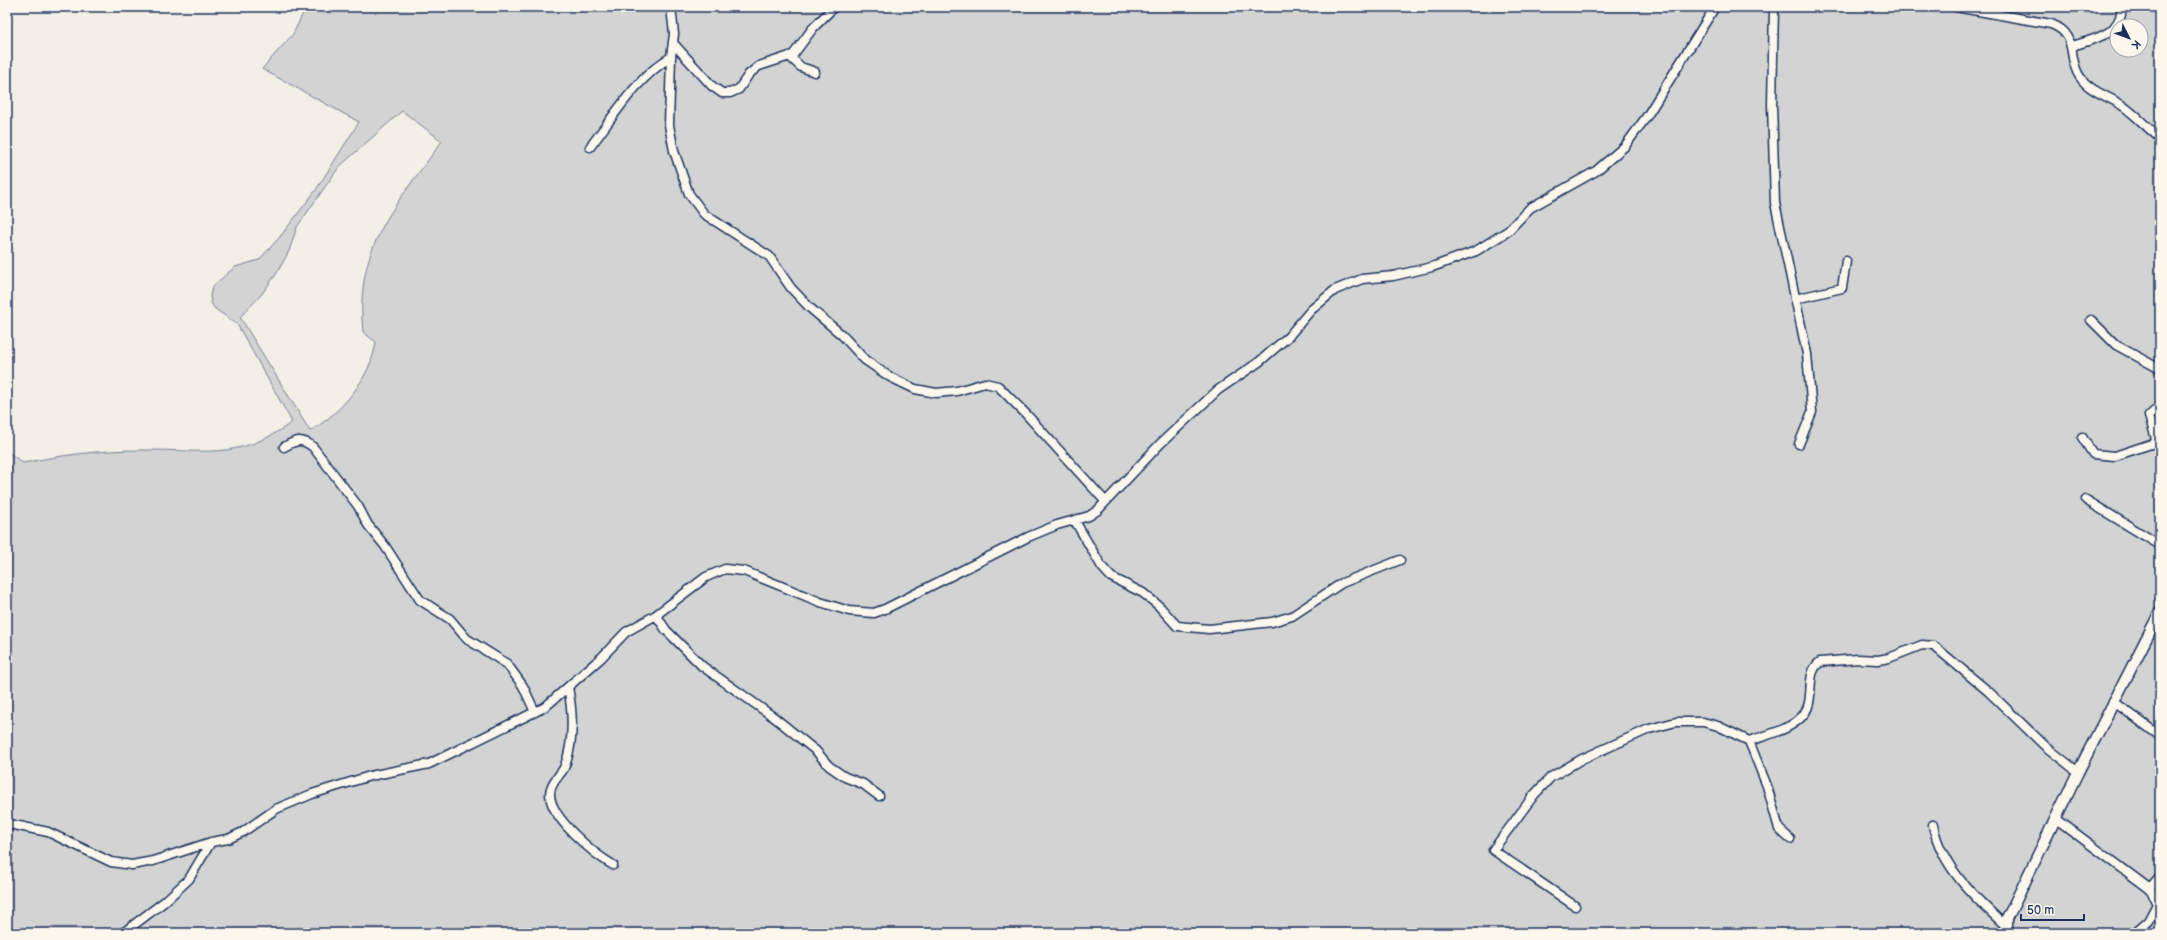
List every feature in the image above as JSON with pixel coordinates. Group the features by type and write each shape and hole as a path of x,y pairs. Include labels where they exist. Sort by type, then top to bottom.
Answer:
{"street":[{"path":"670,7 674,34 671,57 669,125 674,151 689,194 704,214 724,229 760,249 769,256 791,288 810,308 842,335 866,360 890,377 915,389 936,393 958,391 984,383 998,386 1026,414 1105,501"},
{"path":"673,43 712,86 726,94 739,89 749,74 759,66 771,60 789,56 834,7"},
{"path":"9,824 48,832 111,862 132,865 153,861 211,842 228,839 243,832 276,809 312,794 370,776 429,764 536,712 545,707 601,658 626,632 656,615 715,571 735,569 820,602 862,613 874,613 885,609 1028,537 1057,525 1075,521 1093,513 1160,444 1218,390 1259,362 1288,337 1311,310 1334,290 1362,279 1393,276 1432,268 1476,251 1508,231 1530,208 1596,171 1625,146 1647,116 1715,7"},
{"path":"1774,7 1772,104 1775,202 1807,354 1812,412 1799,444"},
{"path":"1956,7 2051,24 2063,31 2072,46 2074,65 2085,83 2122,105 2160,138"},
{"path":"2072,46 2107,34 2120,19 2122,7"},
{"path":"789,56 801,66 814,72"},
{"path":"590,147 642,80 655,66 671,57"},
{"path":"1795,299 1842,288 1846,261"},
{"path":"2091,320 2116,345 2160,369"},
{"path":"2082,437 2093,454 2115,456 2159,443 2149,416 2160,406"},
{"path":"284,447 298,440 307,442 313,447 358,506 368,525 389,552 420,600 450,619 457,630 467,639 507,664 523,686 536,712"},
{"path":"2086,500 2160,545"},
{"path":"1075,521 1102,568 1111,577 1143,593 1160,606 1177,626 1209,629 1272,622 1292,616 1342,583 1400,560"},
{"path":"2007,930 2008,919 2055,818 2160,612"},
{"path":"656,615 666,630 702,666 775,718 816,751 829,766 845,777 864,784 879,796"},
{"path":"1575,906 1493,850 1545,782 1558,772 1582,759 1649,729 1670,723 1694,721 1711,724 1749,741 1775,732 1800,719 1805,713 1811,699 1812,674 1820,662 1889,658 1917,646 1928,644 1939,649 1989,692 2045,746 2078,772"},
{"path":"568,687 571,704 572,729 568,755 563,770 551,785 551,802 566,825 598,856 613,865"},
{"path":"2114,701 2160,736"},
{"path":"1749,741 1767,786 1779,830 1790,839"},
{"path":"2055,818 2150,889 2157,904 2148,921 2134,933"},
{"path":"1933,825 1936,841 1943,857 1982,905 2007,930"},
{"path":"123,933 164,902 189,879 211,842"},
{"path":"2150,889 2160,877"}],"shaded area":[{"path":"306,7 2160,7 2160,933 7,933 7,451 23,463 67,455 111,451 219,451 254,443 273,435 292,422 237,324 215,309 211,303 210,295 213,286 235,267 259,260 279,238 316,190 359,122 262,69 293,34","holes":["402,111 442,141 394,207 372,250 365,275 362,301 363,332 376,342 368,369 353,393 333,415 310,431 240,317 261,295 277,273 289,251 297,227 339,167"]}]}
